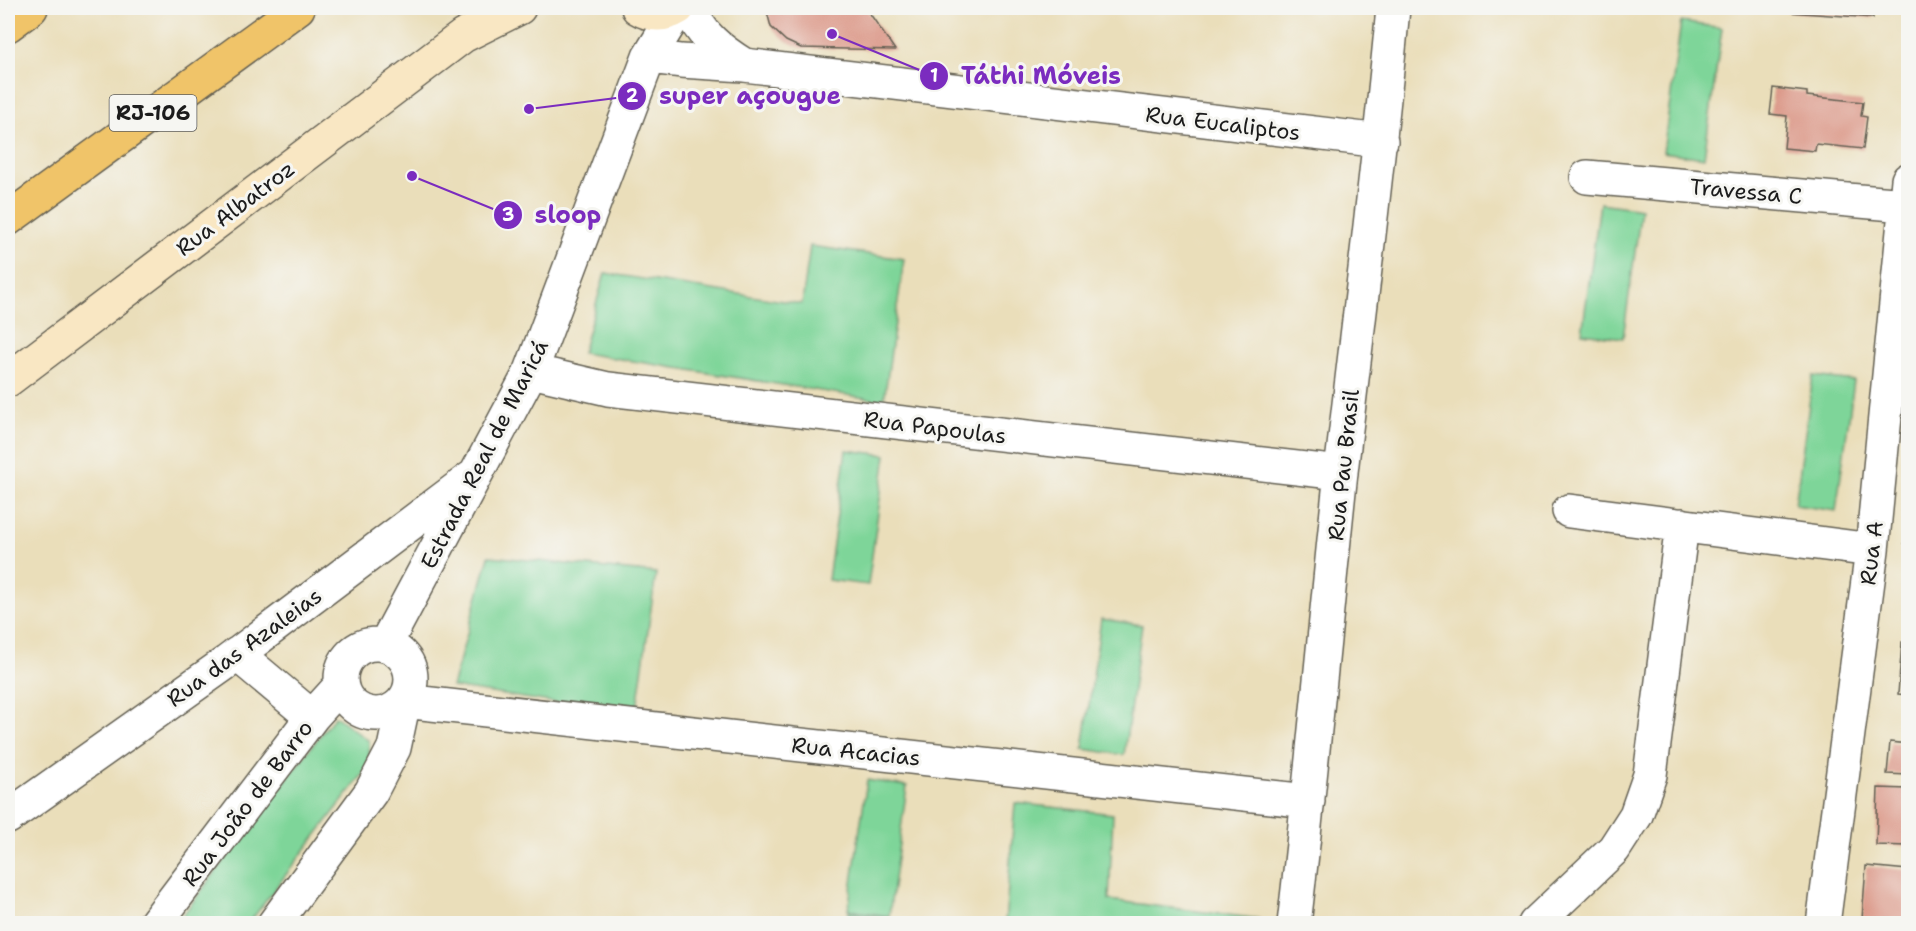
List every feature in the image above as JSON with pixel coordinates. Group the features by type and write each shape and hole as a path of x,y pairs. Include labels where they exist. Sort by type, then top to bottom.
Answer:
{"highway":[{"path":"8,25 31,8"},
{"name":"RJ-106","path":"8,219 298,8"}],"main road":[{"name":"Rua Albatroz","path":"463,36 486,8"},
{"name":"Rua Albatroz","path":"8,380 463,36 519,8"},
{"path":"637,8 658,14 678,8"}],"street":[{"path":"637,8 647,37 649,57"},
{"name":"Estrada Real de Maricá","path":"385,645 531,371 649,57 678,8"},
{"name":"Rua Eucaliptos","path":"690,8 700,28 710,40 744,65"},
{"name":"Rua Pau Brasil","path":"1293,924 1308,801 1341,473 1381,141 1393,8"},
{"name":"Rua Eucaliptos","path":"649,57 744,65 1381,141"},
{"name":"Travessa C","path":"1587,177 1907,193"},
{"name":"Rua A","path":"1823,924 1872,550 1907,193"},
{"name":"Rua Papoulas","path":"531,371 608,389 1341,473"},
{"name":"Rua das Azaleias","path":"8,818 237,654 478,473"},
{"path":"1569,511 1872,550"},
{"path":"1535,924 1614,849 1636,815 1650,775 1682,525"},
{"path":"374,643 385,645 396,649 405,657 412,679 410,691 396,709 385,714 373,714 352,705 345,696 341,685 343,667 352,653 362,646 374,643"},
{"path":"237,654 312,717"},
{"name":"Rua João de Barro","path":"155,924 312,717 341,685"},
{"path":"274,924 371,792 394,748 404,701"},
{"name":"Rua Acacias","path":"404,701 1308,801"}],"green space":[{"path":"1681,22 1722,28 1704,158 1663,152"},
{"path":"1600,203 1641,209 1623,338 1582,333"},
{"path":"810,246 904,259 884,401 582,353 605,273 802,304"},
{"path":"1813,376 1854,381 1836,511 1795,505"},
{"path":"846,450 886,455 868,585 828,580"},
{"path":"489,556 656,573 636,715 452,687"},
{"path":"1101,619 1142,625 1124,755 1083,749"},
{"path":"335,716 369,741 370,765 249,923 176,924"},
{"path":"867,780 907,786 889,916 848,910"},
{"path":"1015,803 1113,814 1109,900 1259,919 1258,923 1005,923"},
{"path":"849,912 890,918 890,923 847,923"}],"building":[{"path":"766,8 866,8 895,50 801,48 786,41 771,27"},
{"path":"1788,8 1874,8 1873,18 1788,12"},
{"path":"1773,88 1807,92 1807,96 1863,102 1861,116 1867,117 1863,149 1816,144 1815,151 1784,148 1787,116 1770,114"},
{"path":"1905,346 1908,346 1908,382 1903,382"},
{"path":"1905,485 1908,485 1908,543 1904,543"},
{"path":"1902,642 1908,643 1908,695 1898,694"},
{"path":"1890,742 1908,744 1908,775 1887,774"},
{"path":"1878,788 1908,789 1908,846 1876,845"},
{"path":"1866,866 1908,870 1908,923 1862,919"}],"place":[{"name":"Táthi Móveis","path":"832,34"},
{"name":"super açougue","path":"529,109"},
{"name":"sloop","path":"412,176"}]}
